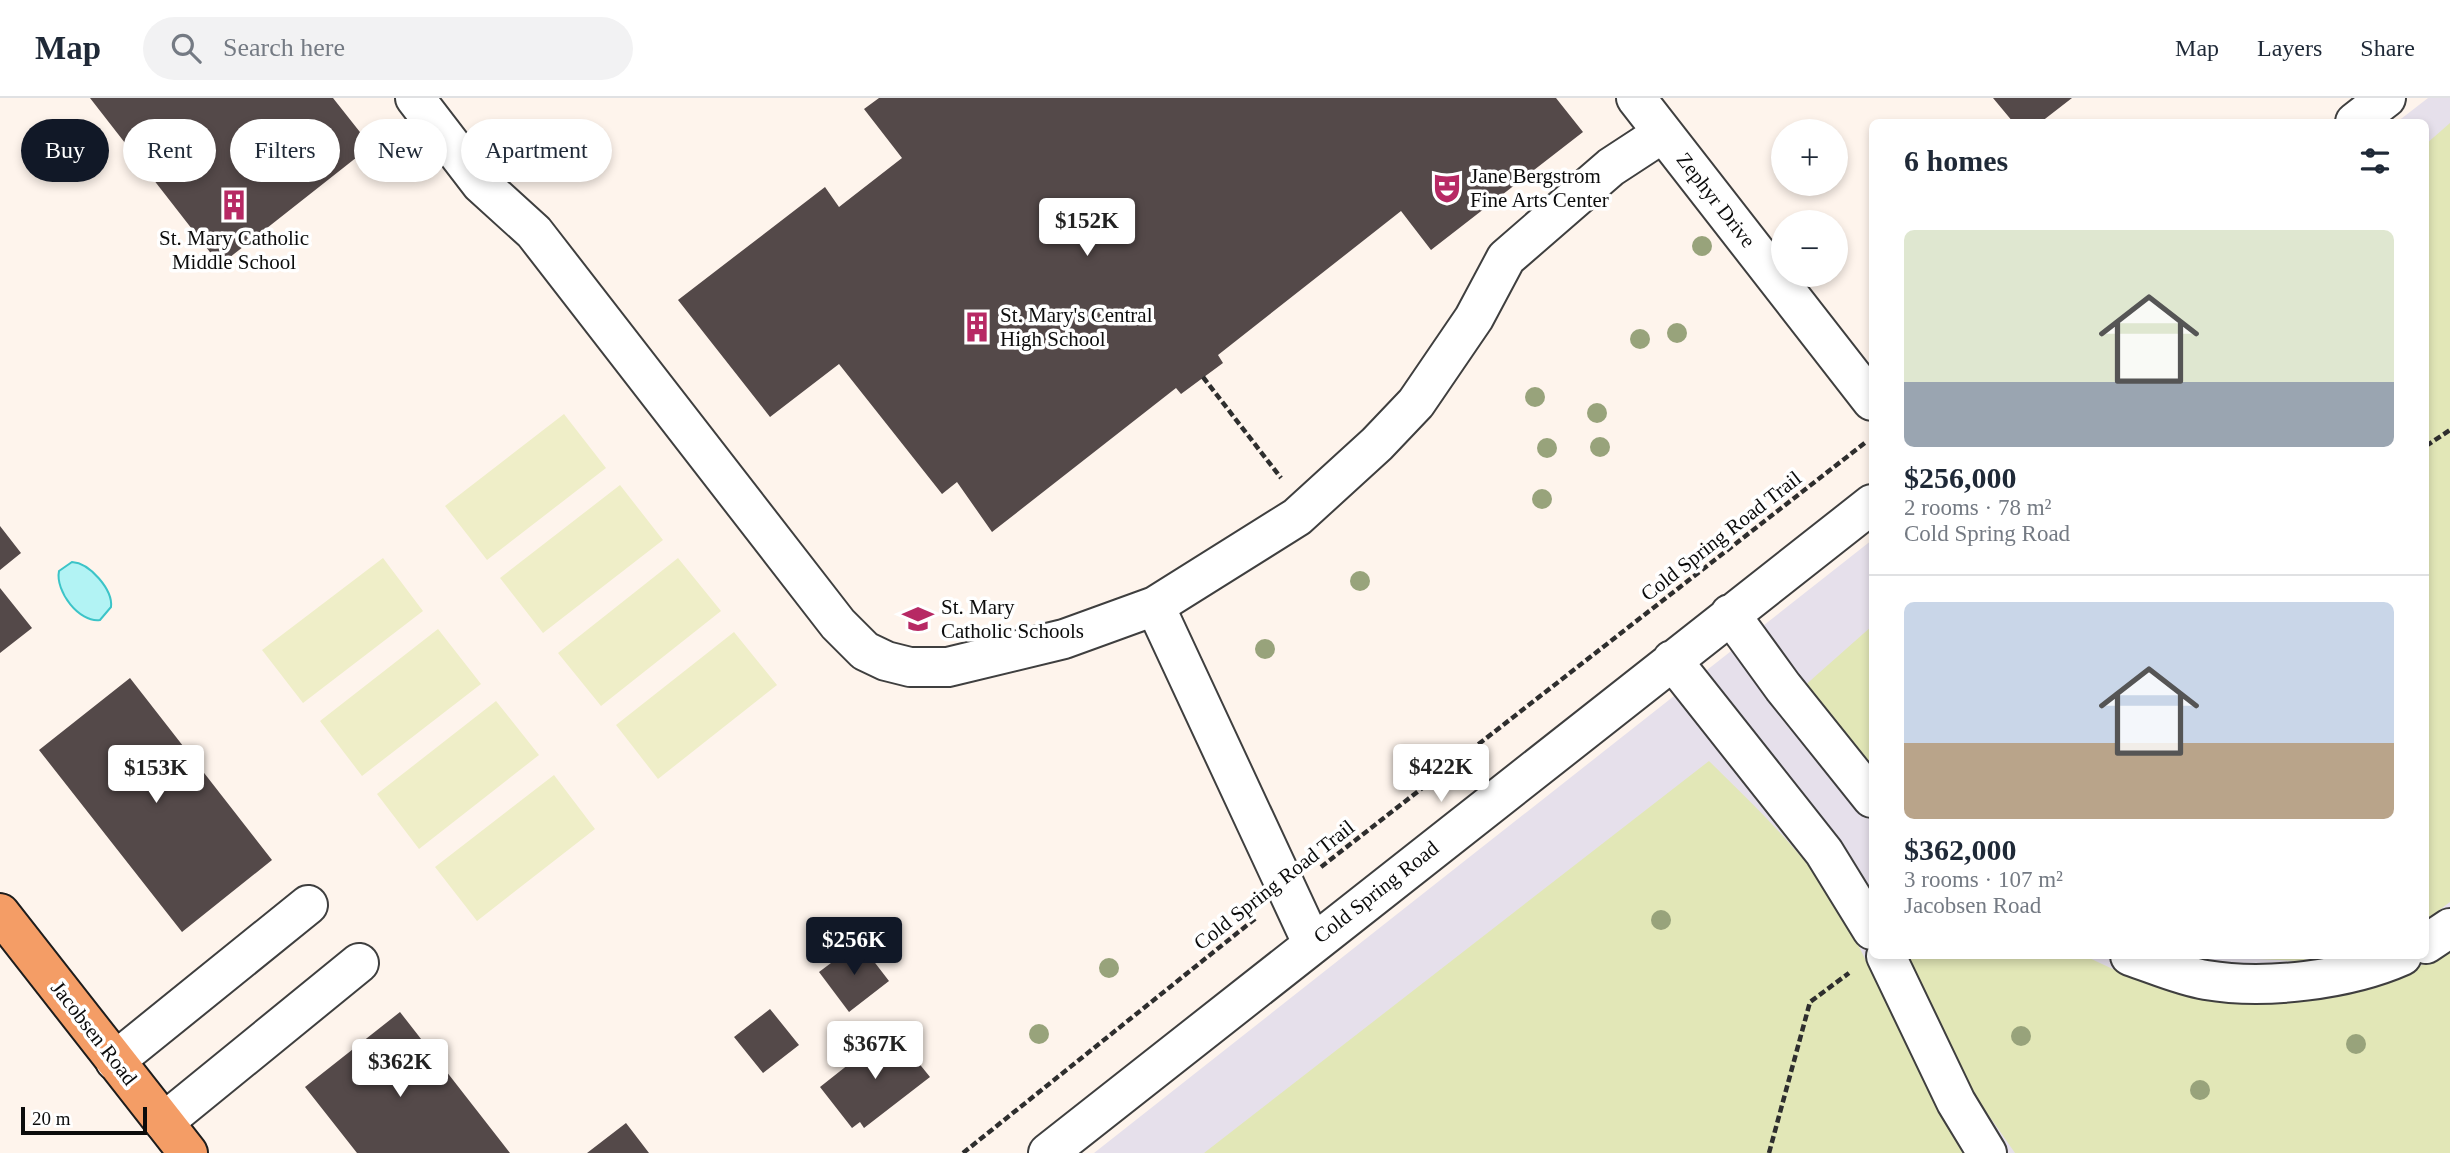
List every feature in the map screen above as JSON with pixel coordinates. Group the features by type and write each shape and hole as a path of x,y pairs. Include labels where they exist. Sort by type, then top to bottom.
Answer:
{"main road":[{"name":"Jacobsen Road","path":"0,913 188,1153"}],"street":[{"path":"415,98 481,184 534,232 838,624 865,651 886,661 910,667 948,667 1063,639 1155,606 1297,517 1377,444 1416,403 1474,317 1506,258 1611,167 1663,133"},
{"name":"Zephyr Drive","path":"1636,98 1869,397"},
{"path":"2359,119 2386,98"},
{"name":"Cold Spring Road","path":"1048,1153 1869,506"},
{"path":"1155,606 1312,943"},
{"path":"1730,614 1783,687 1869,795"},
{"path":"1672,660 1824,852 1869,925"},
{"path":"115,1061 308,905"},
{"path":"2429,942 2450,928"},
{"path":"2139,959 2205,980 2255,984 2300,981 2369,968 2394,959"},
{"path":"1873,961 1987,1153"},
{"path":"164,1122 359,963"}],"path":[{"path":"1203,377 1284,482"},
{"path":"2429,444 2450,430"},
{"name":"Cold Spring Road Trail","path":"962,1153 1289,892 1869,440"},
{"path":"1769,1153 1810,1002 1836,980 1873,961"}],"shaded area":[{"path":"2428,98 2450,98 2450,1153 1094,1153 1869,542 1869,959 2429,959 2429,119 2401,119"}],"green space":[{"path":"2450,123 2450,902 2429,918 2429,141"},
{"path":"564,414 606,468 487,560 445,506"},
{"path":"620,485 663,540 543,633 500,578"},
{"path":"383,558 423,611 303,703 262,650"},
{"path":"678,558 721,611 601,706 558,653"},
{"path":"438,629 481,684 362,776 320,721"},
{"path":"1869,629 1869,767 1802,688"},
{"path":"734,632 777,685 658,779 616,725"},
{"path":"496,701 539,755 419,849 377,794"},
{"path":"1709,761 1797,851 1842,912 1941,1114 1966,1153 1204,1153"},
{"path":"554,775 595,829 477,921 435,867"},
{"path":"2450,950 2450,1153 2015,1153 1971,1090 1909,959 2091,959 2158,985 2403,975"},
{"path":"2258,959 2309,959 2298,961"}],"water":[{"path":"72,562 93,572 108,593 111,607 100,620 92,620 77,611 61,588 59,571"}],"building":[{"path":"90,98 333,98 354,125 354,159 340,170 340,119 230,119 230,182 325,182 220,265 155,182 216,182 216,119 123,119 123,140"},
{"name":"St. Mary's Central High School","path":"879,98 1556,98 1583,132 1431,250 1401,211 1218,355 1223,363 1181,394 1176,388 992,532 957,482 942,494 839,364 770,417 678,300 825,187 839,207 902,158 864,109"},
{"path":"1993,98 2072,98 2045,119 2010,119"},
{"path":"0,526 21,553 0,570"},
{"path":"0,588 32,628 0,653"},
{"path":"130,678 272,860 182,932 39,750"},
{"path":"859,942 889,981 849,1012 819,972"},
{"path":"770,1009 799,1045 763,1073 734,1037"},
{"path":"400,1012 510,1153 357,1153 305,1087"},
{"path":"892,1030 930,1077 864,1128 860,1122 852,1128 820,1087"},
{"path":"626,1123 649,1153 587,1153"}],"place":[{"name":"Jane Bergstrom Fine Arts Center","path":"1447,188"},
{"name":"St. Mary Catholic Middle School","path":"234,205"},
{"name":"St. Mary's Central High School","path":"977,327"},
{"name":"St. Mary Catholic Schools","path":"918,619"}]}
